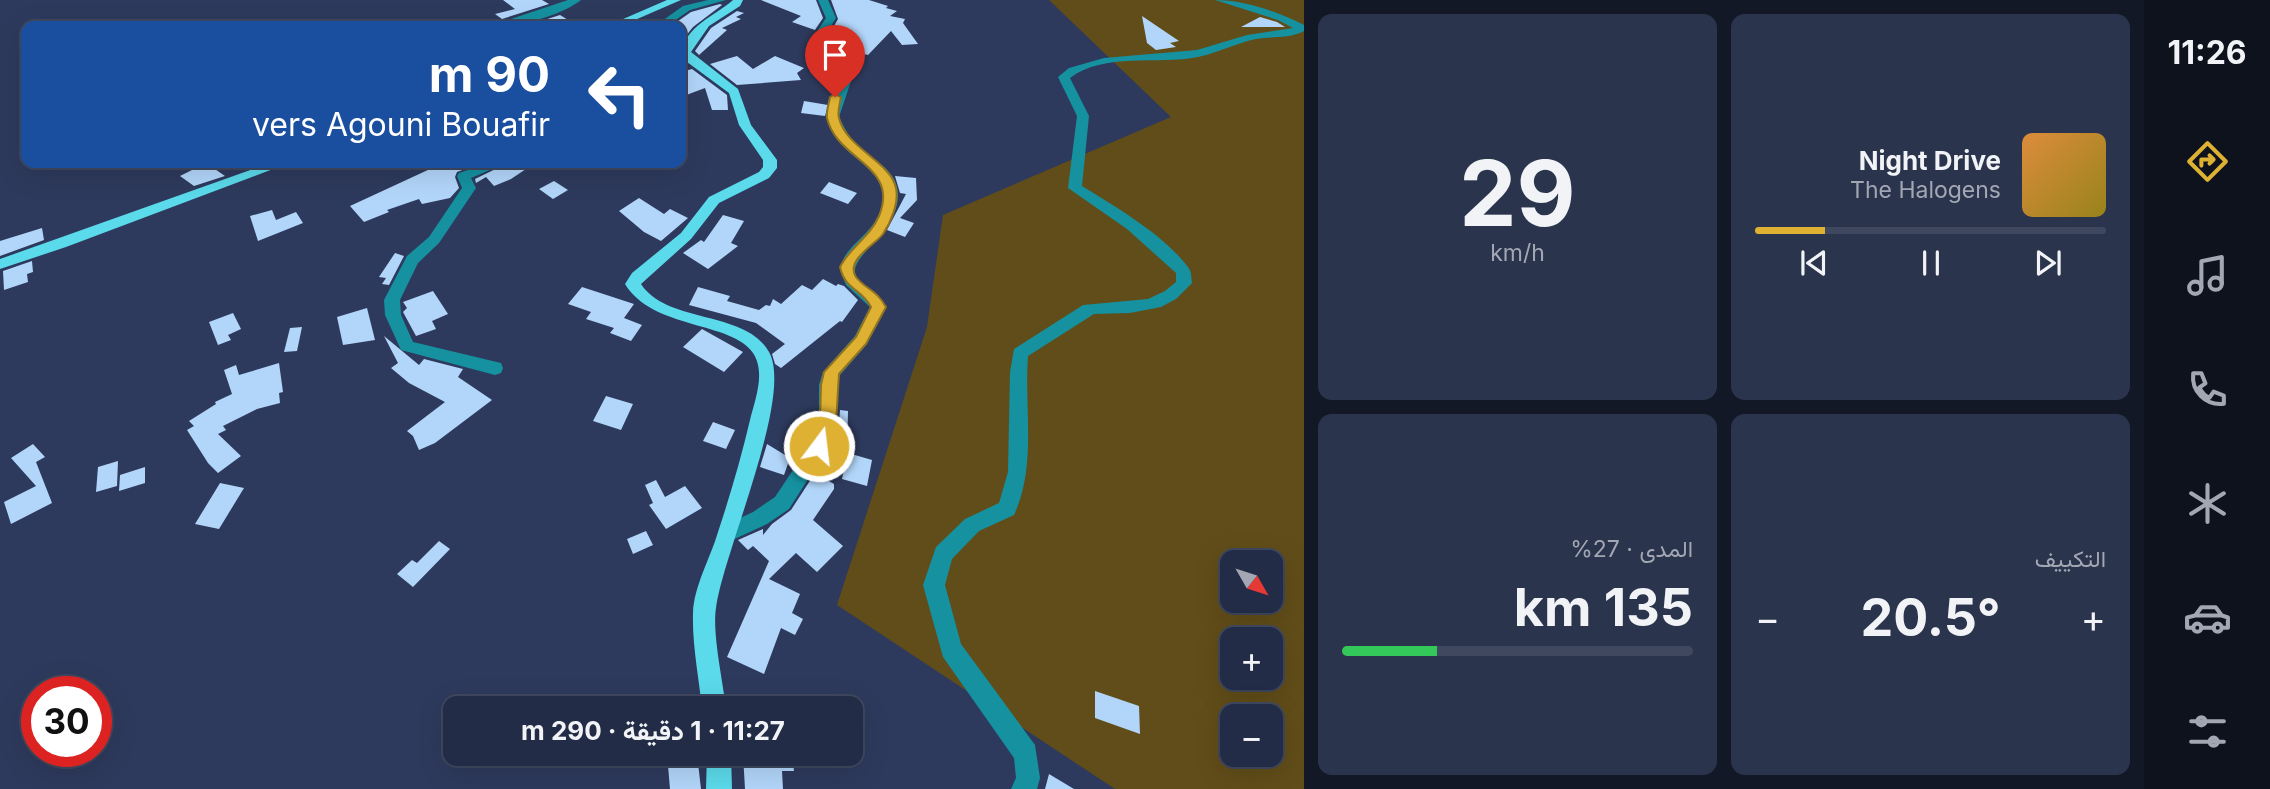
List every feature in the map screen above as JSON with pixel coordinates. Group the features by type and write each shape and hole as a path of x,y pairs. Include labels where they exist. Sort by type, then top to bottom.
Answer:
{"main road":[{"path":"624,21 676,0"},
{"path":"686,50 695,32 707,20 736,4 738,0"},
{"path":"686,53 691,60 734,91 745,125 769,160 770,168 764,176 714,200 686,236 637,277 633,284 639,295 654,304 745,336 763,355 768,379 753,446 708,590 704,613 713,696"},
{"path":"0,264 74,240 268,168"},
{"path":"719,766 719,789"}],"street":[{"path":"514,21 548,12 576,0"},
{"path":"668,21 687,8 721,0"},
{"path":"728,533 760,518 782,503 819,446 828,423 828,385 832,372 861,340 878,307 874,298 849,278 847,267 853,255 877,233 886,214 891,191 888,180 851,146 832,117 835,97 848,77 849,70 845,61 815,42 829,27 831,20 831,10 824,0"},
{"path":"1024,789 1028,778 1026,754 951,649 934,585 943,554 972,525 1007,509 1015,491 1020,352 1032,342 1061,329 1080,313 1095,308 1123,309 1154,303 1173,297 1184,283 1183,271 1158,244 1123,217 1075,188 1083,116 1064,77 1067,73 1093,65 1140,57 1190,55 1252,36 1291,32 1301,28 1282,19 1220,0"},
{"path":"486,168 464,176 469,188 434,240 411,260 392,300 393,315 407,346 495,368"}],"shaded area":[{"path":"1049,0 1304,0 1304,789 1115,789 837,605 927,327 943,215 1171,117"}],"building":[{"path":"503,0 542,0 549,4 502,19 495,14 515,9"},
{"path":"761,0 816,0 823,18 815,30 792,22 801,16"},
{"path":"831,0 869,0 888,6 886,8 897,11 890,16 905,19 903,23 918,44 902,45 891,31 868,55 832,45 834,42 826,40 838,19"},
{"path":"722,5 693,27 686,36 686,21 678,21 691,12"},
{"path":"737,11 744,13 736,17 741,19 722,28 727,30 699,55 695,51 711,28"},
{"path":"560,15 570,21 541,21"},
{"path":"1142,16 1179,41 1170,43 1176,47 1156,50 1147,43"},
{"path":"1260,17 1277,22 1285,27 1241,27"},
{"path":"737,56 753,69 775,56 804,68 797,73 801,80 737,85 710,64"},
{"path":"692,69 727,95 728,110 712,110 705,88 686,95 686,71"},
{"path":"804,101 828,105 825,116 801,113"},
{"path":"196,168 213,168 225,176 194,186 180,176"},
{"path":"432,168 468,168 457,172 455,177 459,188 450,198 422,204 419,199 387,210 389,212 364,222 350,206"},
{"path":"498,168 528,168 494,186 486,177 476,183 475,179"},
{"path":"895,176 916,178 917,200 900,218 914,223 905,237 887,230 906,194 900,193"},
{"path":"554,181 568,190 553,199 539,189"},
{"path":"829,182 857,193 848,204 820,193"},
{"path":"639,198 664,214 670,209 688,218 661,241 644,232 619,211"},
{"path":"272,210 276,220 296,212 303,223 258,241 250,216"},
{"path":"723,215 744,221 731,243 738,246 708,269 683,253 701,240 704,242"},
{"path":"42,228 44,240 0,256 0,241"},
{"path":"395,253 404,256 389,285 382,284 386,278 379,277"},
{"path":"32,261 33,272 27,274 28,282 4,290 3,271"},
{"path":"823,279 836,286 844,286 858,300 842,322 781,368 775,364 772,354 785,344 756,323 689,305 698,287 730,296 727,301 759,310 766,305 770,306 773,299 781,304 802,285 812,290"},
{"path":"582,287 634,304 624,318 642,325 631,341 610,333 614,328 586,319 591,312 568,304"},
{"path":"433,291 448,314 432,321 436,329 416,336 403,312 407,308 403,302"},
{"path":"367,308 375,340 343,345 337,317"},
{"path":"233,313 241,329 228,335 231,340 218,345 209,322"},
{"path":"302,327 297,351 284,352 290,328"},
{"path":"702,329 743,352 724,372 683,347"},
{"path":"384,336 419,365 424,359 463,369 458,377 492,400 435,443 419,450 413,436 407,431 445,402 409,383 391,368 398,363"},
{"path":"279,363 283,392 279,393 280,403 257,409 223,426 226,430 218,434 241,456 218,473 208,463 187,430 194,426 189,421 216,404 215,402 232,394 224,370 236,365 239,375"},
{"path":"606,396 633,404 621,430 593,421"},
{"path":"840,410 848,411 847,454 829,451 839,424"},
{"path":"713,422 735,430 726,449 703,441"},
{"path":"33,444 45,457 36,462 52,503 11,524 4,502 36,486 11,458"},
{"path":"767,444 790,458 784,475 760,467"},
{"path":"848,453 872,460 867,486 842,479"},
{"path":"118,461 117,486 96,492 98,467"},
{"path":"145,467 145,483 119,491 120,475"},
{"path":"815,473 834,484 834,489 813,520 843,546 817,572 796,553 769,579 800,594 792,613 803,619 795,635 781,628 764,674 727,657 769,561 753,546 748,550 738,540 763,529 763,535 772,524 791,510"},
{"path":"656,480 665,497 685,486 702,508 666,529 649,505 653,503 645,485"},
{"path":"220,483 244,488 219,529 195,524"},
{"path":"646,531 653,545 633,554 627,539"},
{"path":"439,541 450,549 413,587 397,574 412,560 417,563"},
{"path":"1095,691 1139,706 1140,734 1095,718"},
{"path":"668,766 698,766 701,789 670,789"},
{"path":"744,766 793,766 794,771 782,771 783,789 745,789"},
{"path":"1049,774 1074,789 1045,789"}],"route":[{"path":"819,446 828,423 828,385 832,372 861,340 878,307 874,298 849,278 847,267 853,255 877,233 886,214 891,191 888,180 851,146 839,130 832,117 835,97"}]}
